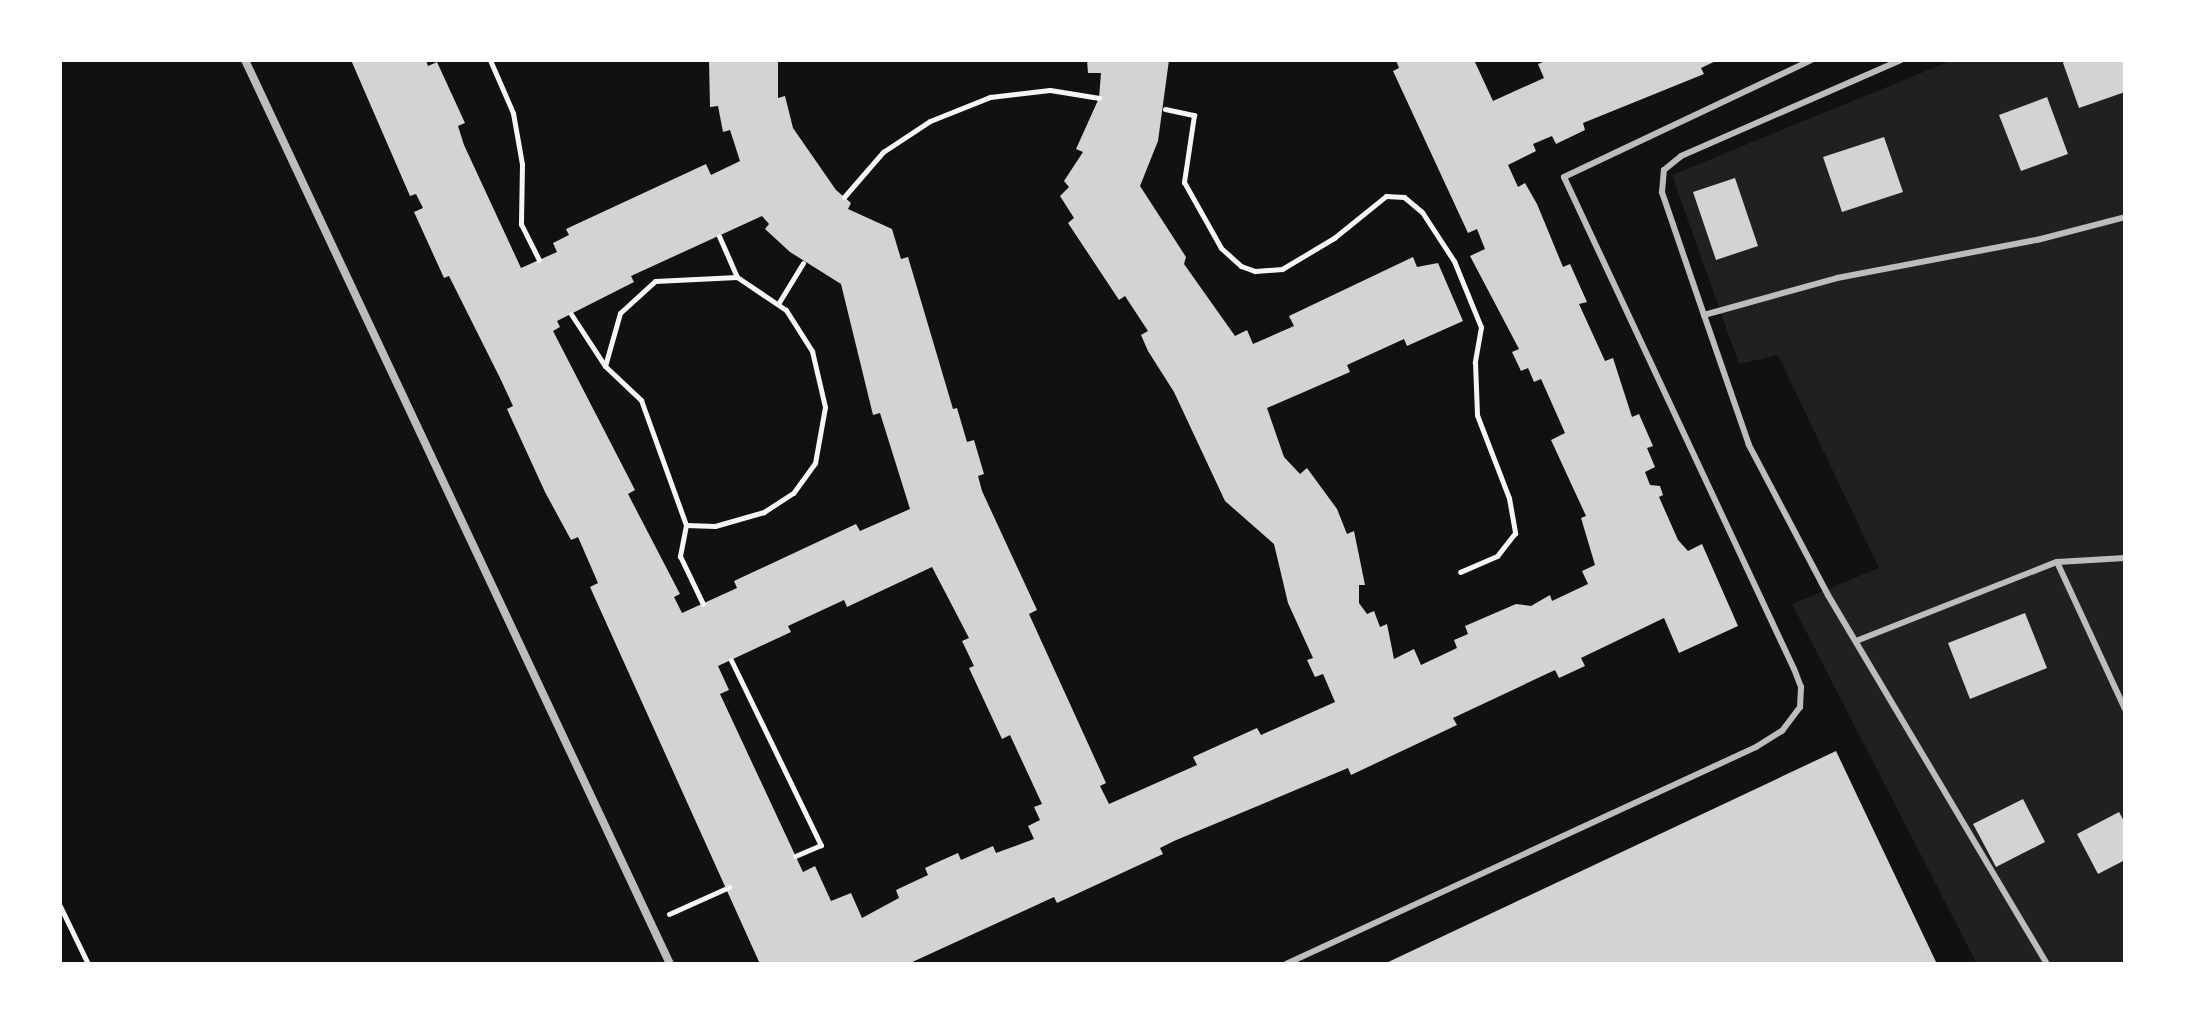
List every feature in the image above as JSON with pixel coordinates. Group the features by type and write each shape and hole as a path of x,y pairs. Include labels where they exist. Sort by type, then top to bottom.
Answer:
{"street":[{"path":"245,60 670,964"}],"lane":[{"path":"1286,964 1756,747 1782,731 1800,707 1801,687 1794,669 1564,177 1812,60"},
{"path":"1901,60 1681,156 1664,170 1662,192 1749,445 1856,641 2047,964"},
{"path":"1704,315 1837,278 2037,240 2125,217"},
{"path":"1856,641 2057,562 2125,558"},
{"path":"2057,562 2125,709"}],"path":[{"path":"490,60 513,113 522,164 521,224 539,260"},
{"path":"844,197 883,152 930,121 990,97 1050,90 1099,98"},
{"path":"1165,109 1194,115 1184,182 1221,248 1241,266 1255,271 1282,269 1334,238 1386,196 1404,197 1422,212 1438,236 1481,327 1475,362 1477,415 1509,498 1515,533 1497,556 1460,572"},
{"path":"686,525 715,526 764,512 793,493 815,463 825,407 812,351 778,304 737,277 719,236"},
{"path":"778,304 803,263"},
{"path":"605,366 620,313 655,281 737,277"},
{"path":"571,314 605,366 641,400 686,525 680,556 703,604"},
{"path":"731,660 821,845 795,856"},
{"path":"650,923 729,887"},
{"path":"60,906 88,964"}],"shaded area":[{"path":"1953,60 2125,60 2125,964 1977,964 1792,604 1879,568 1778,355 1739,364 1672,175"}],"building":[{"path":"351,60 426,60 428,66 437,62 465,123 458,126 464,145 521,268 557,252 553,243 569,235 566,229 706,164 711,175 740,161 730,130 723,132 718,106 710,107 709,60 778,60 778,98 785,96 793,128 836,190 851,203 848,209 892,229 901,259 908,257 953,409 957,408 967,442 974,440 984,474 978,476 982,491 1037,610 1029,614 1106,783 1100,786 1109,804 1197,765 1193,757 1257,728 1261,735 1335,702 1323,674 1315,677 1307,660 1313,658 1288,603 1274,544 1225,501 1174,392 1148,351 1141,335 1148,331 1125,296 1119,300 1068,223 1074,218 1060,196 1069,187 1064,181 1083,152 1076,149 1099,98 1101,73 1088,73 1087,60 1169,60 1158,141 1140,186 1186,257 1184,264 1235,336 1247,330 1253,344 1294,326 1289,316 1413,257 1417,267 1438,263 1463,321 1407,346 1404,339 1347,365 1350,372 1267,408 1284,457 1300,474 1307,468 1337,509 1347,534 1354,531 1365,585 1359,585 1359,603 1367,614 1374,611 1380,627 1387,624 1394,659 1414,649 1421,665 1457,648 1454,640 1468,634 1465,626 1516,604 1531,606 1550,595 1552,601 1588,584 1582,571 1595,565 1581,518 1586,516 1551,440 1565,433 1541,379 1534,382 1528,368 1521,371 1512,352 1519,349 1470,256 1485,249 1477,229 1468,233 1393,71 1399,68 1396,60 1474,60 1493,101 1544,78 1538,64 1548,60 1718,60 1701,68 1704,74 1583,123 1585,130 1556,144 1552,136 1533,144 1536,151 1508,165 1518,187 1525,183 1537,204 1563,267 1570,264 1587,302 1579,304 1605,361 1613,358 1632,417 1639,414 1653,446 1647,448 1655,467 1645,472 1650,485 1660,486 1663,495 1659,497 1678,540 1688,551 1702,544 1738,626 1679,653 1664,618 1581,658 1585,666 1559,678 1555,670 1453,718 1457,725 1351,775 1348,768 1174,841 1160,848 1163,854 1057,903 1054,897 908,964 760,964 590,587 598,583 578,537 571,540 545,492 507,409 513,406 500,378 449,276 444,278 414,212 423,208 416,194 410,196","holes":["762,216 769,224 765,229 790,252 841,284 873,415 880,413 910,509 860,531 856,524 734,581 737,588 682,613 674,597 680,594 628,494 635,490 553,331 560,327 557,321 634,282 631,276","932,567 969,638 962,641 974,666 969,668 1002,739 1010,735 1042,804 1034,807 1040,820 1028,826 1034,839 996,853 993,846 961,860 958,853 940,861 925,868 928,875 896,890 899,898 862,918 851,893 831,901 815,866 803,872 720,694 729,690 718,666 791,632 788,626 844,600 847,607"]},
{"path":"2062,60 2125,60 2125,92 2079,108"},
{"path":"2047,97 2068,154 2021,171 1999,115"},
{"path":"1884,137 1903,192 1842,212 1823,157"},
{"path":"1735,178 1758,246 1716,260 1693,192"},
{"path":"2025,613 2047,668 1970,699 1948,643"},
{"path":"1836,751 1937,964 1384,964"},
{"path":"2023,799 2045,842 1996,867 1973,824"},
{"path":"2119,812 2125,823 2125,860 2098,874 2077,834"}]}
